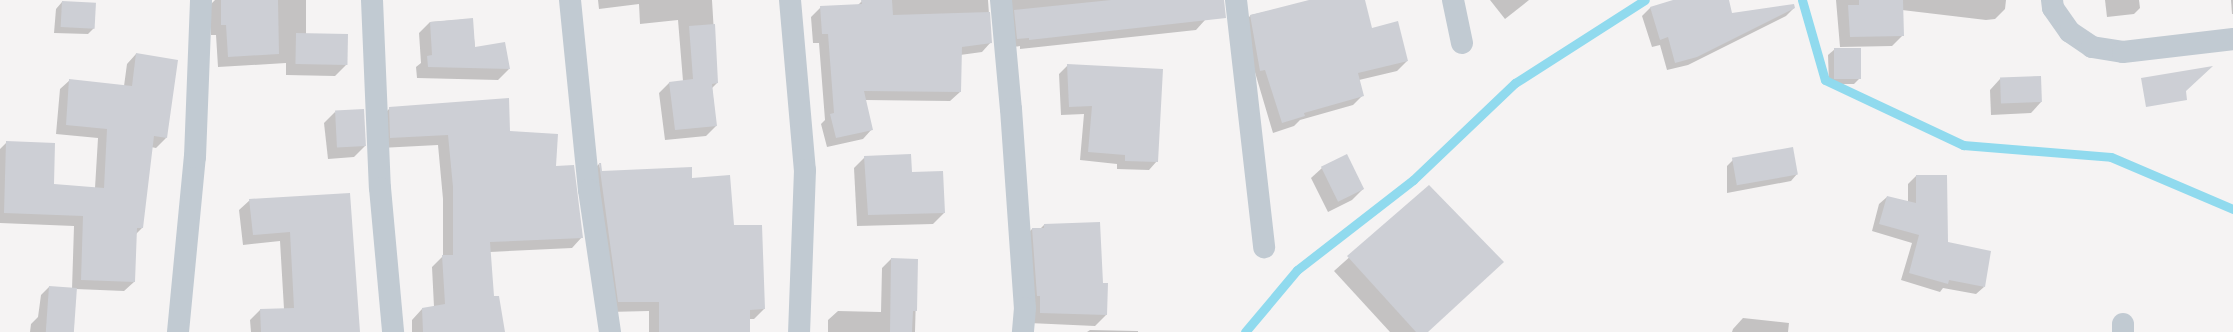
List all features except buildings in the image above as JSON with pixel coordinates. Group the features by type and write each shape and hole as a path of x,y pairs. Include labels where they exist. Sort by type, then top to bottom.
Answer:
{"street":[{"path":"178,332 195,157 201,0"},
{"path":"372,0 380,188 393,332"},
{"path":"570,0 589,190 610,332"},
{"path":"790,0 805,170 799,332"},
{"path":"1001,0 1011,109 1024,300 1023,332"},
{"path":"1236,0 1264,247"},
{"path":"1453,0 1462,43"},
{"path":"2052,0 2053,8 2070,32 2092,47 2123,52 2233,39"}],"waterway":[{"path":"1245,332 1297,270 1413,180 1515,83 1645,0"},
{"path":"1802,0 1825,80 1963,145 2111,157 2233,209"}]}
